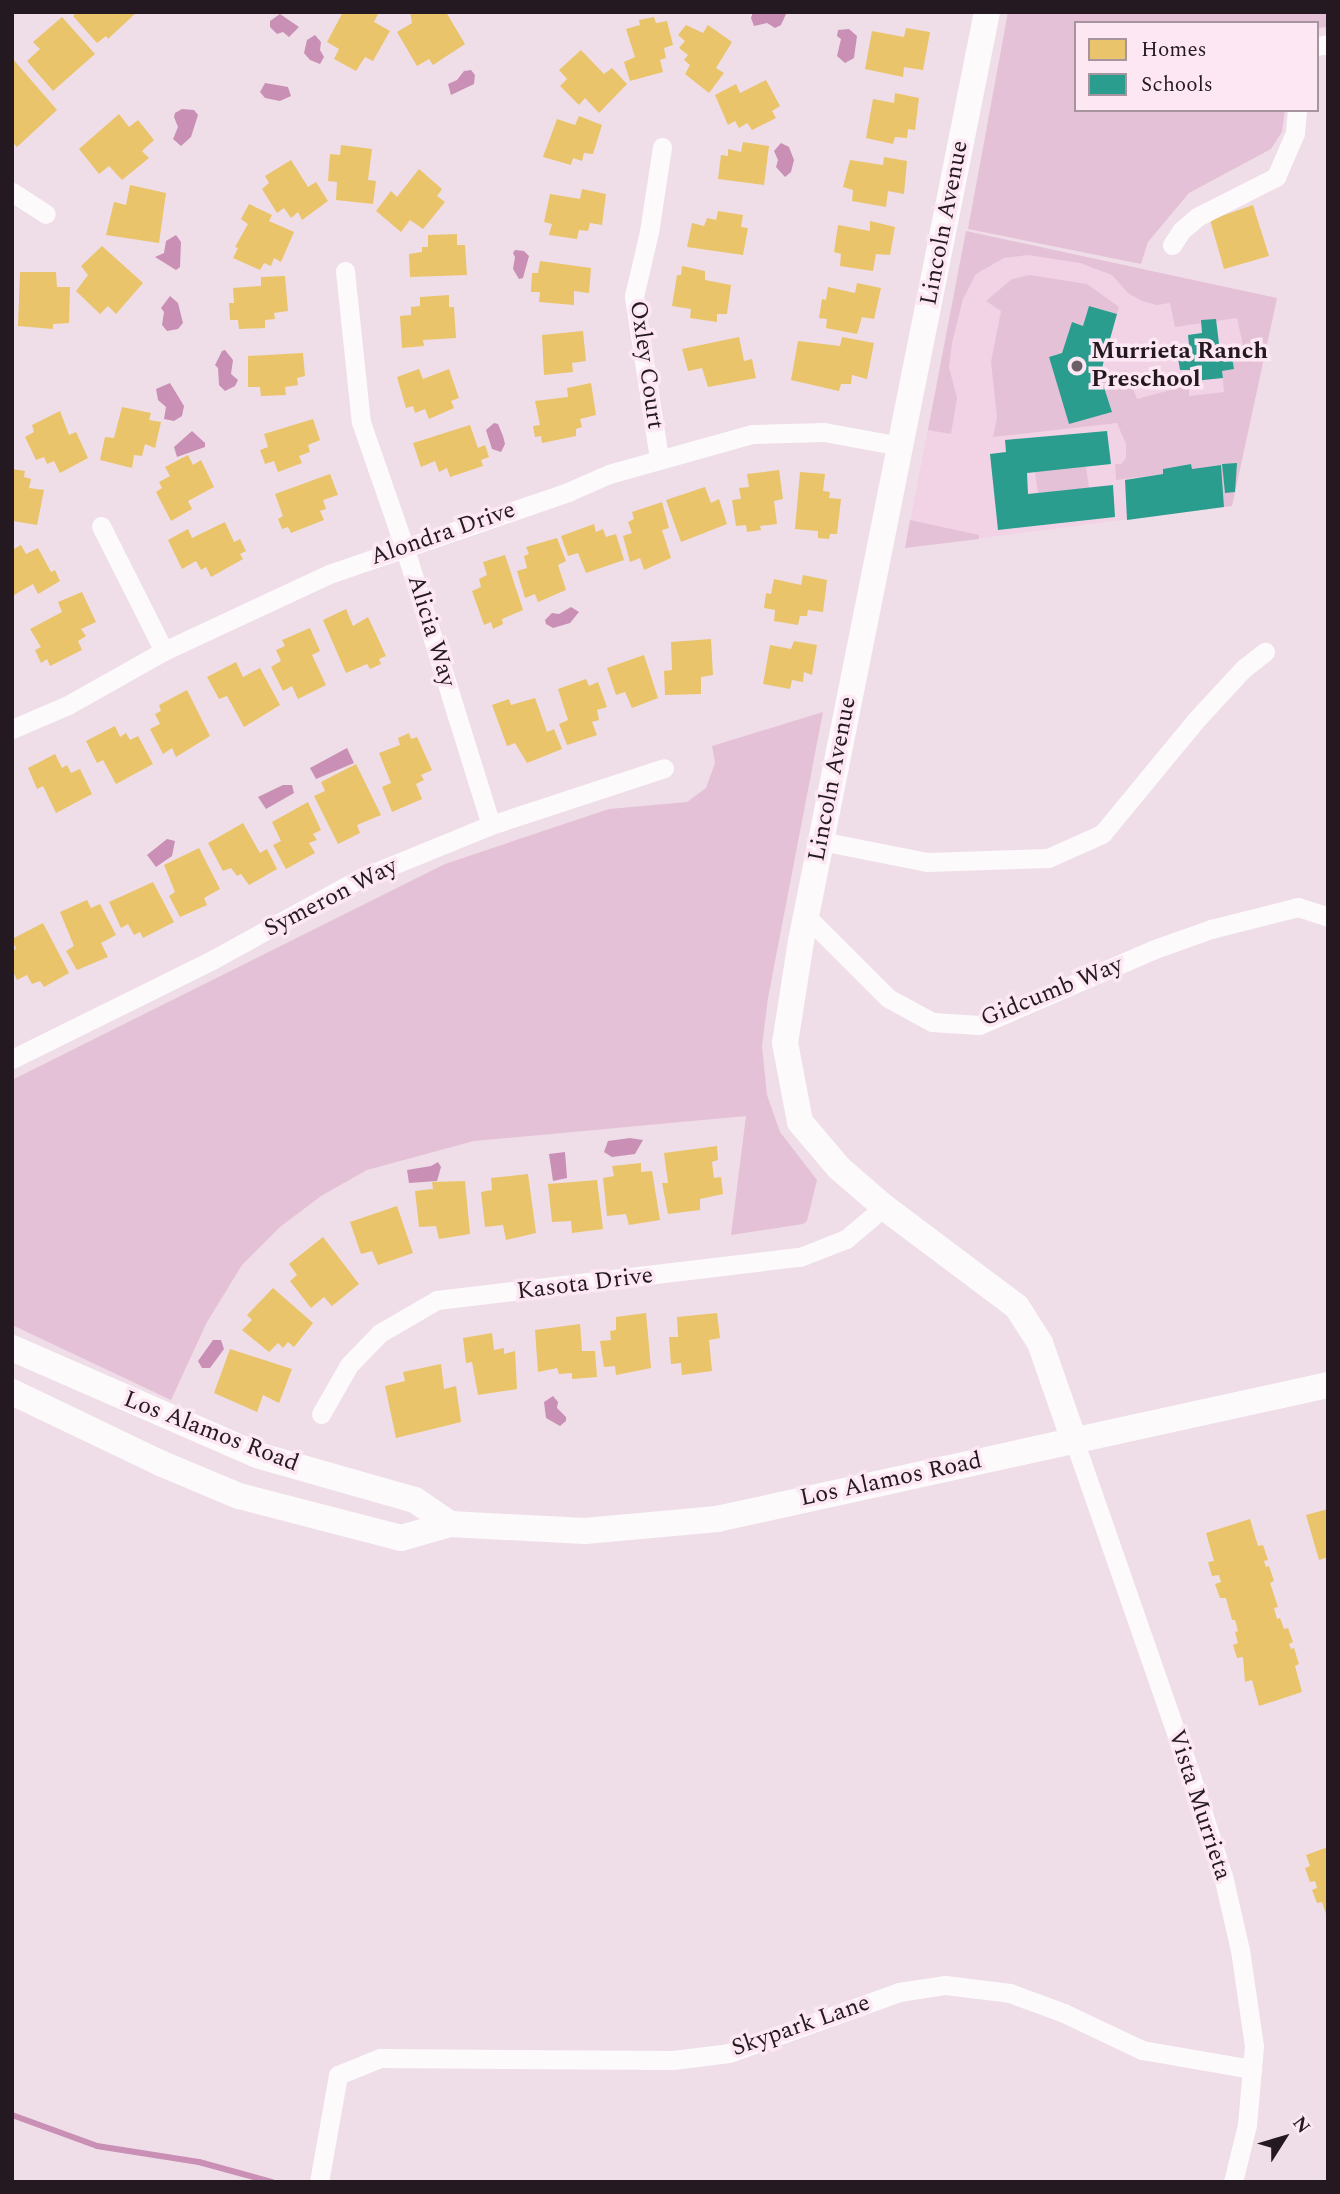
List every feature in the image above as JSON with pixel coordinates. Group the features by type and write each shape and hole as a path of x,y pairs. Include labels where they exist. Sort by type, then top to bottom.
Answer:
{"main road":[{"name":"Lincoln Avenue","path":"987,12 806,916 785,1043 800,1122 839,1168 884,1207 1017,1307 1040,1343 1074,1440"},
{"name":"Los Alamos Road","path":"12,1348 257,1455 415,1500 450,1524"},
{"name":"Los Alamos Road","path":"12,1392 160,1463 239,1496 401,1538 450,1524 585,1531 718,1519 1328,1385"}],"street":[{"path":"1172,245 1181,231 1197,216 1276,177 1295,133 1297,112"},
{"name":"Oxley Court","path":"659,458 635,296 649,232 662,147"},
{"path":"12,192 46,214"},
{"name":"Alicia Way","path":"345,271 361,422 404,546 491,825"},
{"name":"Alondra Drive","path":"12,729 68,705 164,651 329,574 659,458 752,434 824,432 900,446"},
{"path":"101,526 164,651"},
{"path":"821,841 927,862 1048,858 1102,834 1195,721 1243,669 1265,652"},
{"name":"Symeron Way","path":"12,1059 214,959 361,878 491,825 664,768"},
{"name":"Gidcumb Way","path":"806,916 888,998 932,1022 979,1026 1152,950 1211,929 1298,907 1328,917"},
{"name":"Kasota Drive","path":"321,1414 349,1365 380,1333 437,1300 800,1257 846,1239 884,1207"},
{"name":"Vista Murrieta","path":"1074,1440 1191,1776 1223,1876 1240,1950 1254,2046 1247,2125 1233,2182"},
{"name":"Skypark Lane","path":"318,2182 338,2075 380,2058 673,2060 729,2053 899,1992 945,1985 1010,1993 1064,2013 1142,2050 1252,2069"}],"shaded area":[{"path":"753,12 786,14 781,25 775,28 767,23 754,26 751,18"},
{"path":"1008,12 1328,12 1328,27 1319,28 1319,21 1074,21 1074,112 1285,112 1282,132 1271,149 1189,193 1148,242 1141,264 968,229"},
{"path":"280,14 299,27 289,37 283,32 277,34 270,27 270,21"},
{"path":"849,29 857,36 854,58 845,63 837,56 841,39 837,36 838,30"},
{"path":"315,35 321,42 320,50 324,57 320,64 310,60 304,53 307,40"},
{"path":"471,70 475,75 474,84 451,95 448,84 457,80 464,71"},
{"path":"265,83 288,87 291,96 280,101 265,98 260,92"},
{"path":"182,109 194,110 198,115 191,137 181,146 173,139 178,127 175,113"},
{"path":"781,143 789,147 794,160 791,172 785,177 776,167 778,160 774,151"},
{"path":"966,231 1277,298 1232,506 905,548"},
{"path":"966,231 1277,298 1232,506 1224,507 1220,465 1192,469 1191,464 1163,469 1163,474 1116,480 1115,464 1121,464 1126,458 1126,444 1117,423 993,437 997,417 991,362 1001,311 986,301 1012,279 1030,275 1087,284 1119,307 1117,314 1089,306 1083,326 1072,323 1062,353 1049,357 1069,423 1112,412 1101,379 1126,370 1137,399 1189,385 1189,396 1224,392 1222,371 1234,369 1231,351 1244,350 1237,318 1175,327 1170,303 1157,305 1142,301 1128,293 1112,275 1080,263 1028,255 1004,258 976,274 963,299 952,343 949,367 957,398 951,434 928,430"},
{"path":"176,235 181,242 180,267 176,270 155,257 164,253 166,241"},
{"path":"515,250 524,251 529,256 523,278 519,279 513,269"},
{"path":"170,296 178,303 183,323 178,329 167,331 162,325 164,312 161,308"},
{"path":"225,350 233,360 231,374 238,380 235,386 225,391 219,385 218,368 215,365"},
{"path":"170,383 184,406 182,416 174,421 164,419 166,407 158,400 156,389"},
{"path":"494,423 498,424 505,444 501,452 492,449 486,430"},
{"path":"192,431 205,443 205,447 177,457 174,447"},
{"path":"1086,466 1089,488 1038,493 1035,472"},
{"path":"910,520 979,535 979,539 905,548"},
{"path":"571,607 579,612 570,623 553,628 546,624 545,620 552,613 559,614"},
{"path":"823,712 768,998 762,1046 767,1095 780,1132 817,1180 807,1221 803,1224 731,1235 746,1116 474,1141 367,1170 321,1196 280,1227 242,1265 207,1322 171,1400 12,1325 12,1080 445,864 609,809 687,802 706,788 715,763 712,746"},
{"path":"347,748 354,763 316,779 310,768"},
{"path":"283,785 292,785 294,793 266,809 258,797"},
{"path":"167,839 175,841 172,856 156,867 147,855"},
{"path":"630,1138 643,1140 635,1154 612,1157 604,1152 608,1141"},
{"path":"565,1152 567,1178 553,1181 549,1154"},
{"path":"438,1162 441,1167 437,1181 409,1183 407,1170 431,1166"},
{"path":"213,1340 221,1340 224,1349 210,1368 202,1368 198,1361"},
{"path":"553,1396 558,1402 557,1408 566,1417 566,1421 560,1426 546,1418 544,1402"}],"building: Homes":[{"path":"77,12 137,12 108,39 106,36 97,43 73,16"},
{"path":"343,12 379,12 374,22 390,31 373,61 365,57 356,71 334,59 339,49 327,42"},
{"path":"410,12 446,12 465,44 433,65 429,59 417,66 397,32 412,23"},
{"path":"62,17 95,54 53,91 27,61 40,49 33,42"},
{"path":"654,17 656,23 667,21 673,45 664,48 666,58 660,60 663,72 630,81 624,62 635,57 626,29 640,25 639,20"},
{"path":"686,25 703,33 708,25 732,42 716,68 724,73 709,93 685,74 690,65 684,60 688,55 679,48 685,41 678,35"},
{"path":"906,28 930,32 923,70 904,67 903,77 865,69 872,31 904,37"},
{"path":"581,50 604,74 612,68 627,84 599,113 585,98 579,105 560,86 567,79 559,70"},
{"path":"12,58 57,110 17,147 12,142"},
{"path":"766,80 780,106 772,111 776,118 752,130 747,123 739,128 735,121 728,125 715,95 736,84 740,93"},
{"path":"895,93 919,98 915,130 908,129 907,138 895,137 893,144 866,138 873,99 894,103"},
{"path":"119,114 129,127 138,120 154,140 142,151 149,158 122,180 109,166 99,174 79,149"},
{"path":"579,116 602,125 593,154 584,153 582,161 573,158 571,165 543,157 557,119 575,125"},
{"path":"743,142 769,146 764,185 718,179 721,155 728,156 728,149 741,152"},
{"path":"341,145 372,149 368,180 376,181 373,204 336,200 337,182 328,181 330,154 340,155"},
{"path":"884,157 907,161 904,194 888,191 886,207 852,201 853,190 843,187 850,160 883,165"},
{"path":"291,160 308,187 316,182 328,201 302,220 298,212 291,218 284,208 277,213 262,189 269,183 265,176"},
{"path":"419,169 442,189 437,196 445,202 423,229 410,220 401,232 376,211 391,191 397,197"},
{"path":"130,185 166,193 159,243 106,235 114,202 126,205"},
{"path":"582,189 606,194 602,225 590,223 588,231 579,230 577,239 549,235 552,224 544,222 550,194 580,199"},
{"path":"249,204 272,215 269,221 294,232 281,262 274,258 271,266 264,263 260,270 233,258 238,248 235,247 248,224 241,219"},
{"path":"1253,205 1269,256 1224,269 1210,220"},
{"path":"718,211 743,215 741,227 748,228 743,255 687,247 692,223 704,226 707,218 716,220"},
{"path":"870,221 895,227 890,255 876,254 873,271 840,266 841,254 834,252 838,225 870,231"},
{"path":"457,234 457,245 465,245 467,275 410,277 409,254 422,252 422,247 428,247 428,235"},
{"path":"102,246 143,283 116,314 108,306 100,314 76,291 88,275 81,266"},
{"path":"540,261 591,268 589,293 574,291 574,305 539,302 540,292 531,292 532,273 538,273"},
{"path":"682,266 705,271 705,280 731,285 727,314 717,314 717,322 690,318 691,309 672,306 677,275 681,275"},
{"path":"20,272 56,272 57,287 70,287 69,323 53,324 53,329 18,326"},
{"path":"285,276 288,311 274,313 275,319 265,320 265,328 239,329 238,320 230,320 229,303 234,303 233,288 261,286 261,277"},
{"path":"857,283 881,288 874,319 862,317 857,334 826,328 827,319 819,318 822,299 826,300 828,287 855,293"},
{"path":"449,295 449,307 454,307 456,338 423,340 424,346 402,348 400,316 411,315 411,307 420,306 420,297"},
{"path":"583,331 586,361 572,363 573,372 544,375 542,335"},
{"path":"739,337 744,361 752,359 756,378 708,387 702,368 688,371 682,349"},
{"path":"842,337 874,343 867,379 852,375 851,384 841,384 839,391 791,380 798,341 840,346"},
{"path":"303,353 305,376 297,378 298,385 285,387 286,395 261,396 260,387 248,387 248,356"},
{"path":"419,369 423,379 449,369 459,398 451,401 454,408 429,419 425,409 415,413 413,406 406,408 397,377"},
{"path":"591,383 596,415 580,419 582,427 576,429 576,436 542,443 541,436 535,437 533,426 540,425 535,401 568,397 567,388"},
{"path":"122,407 151,413 149,420 161,422 155,448 145,444 142,456 134,455 132,468 100,460 105,437 114,438"},
{"path":"60,411 69,435 76,432 88,458 60,473 54,461 47,464 44,457 36,460 25,437 34,432 32,425"},
{"path":"313,419 320,440 308,445 310,452 299,456 302,463 278,472 274,461 265,464 260,450 268,447 264,434"},
{"path":"470,425 478,448 485,445 489,457 481,460 483,466 450,477 447,468 439,472 435,461 421,467 413,443"},
{"path":"188,455 193,465 201,460 214,487 188,501 192,509 171,521 156,492 162,488 159,482 170,476 165,467"},
{"path":"12,469 25,471 24,477 31,479 29,488 44,490 37,525 13,521"},
{"path":"779,470 783,499 774,501 777,524 760,526 761,530 747,532 746,525 736,526 732,500 741,499 739,488 749,487 747,474"},
{"path":"800,472 825,474 823,491 830,492 829,498 841,499 837,534 830,534 829,539 818,538 818,531 795,529"},
{"path":"330,474 338,495 323,500 326,509 320,511 324,520 291,533 288,527 282,529 278,519 283,516 275,494"},
{"path":"705,487 711,503 719,499 727,524 681,542 666,500"},
{"path":"662,502 669,528 662,530 671,558 644,570 640,558 630,562 623,536 632,533 628,522 634,519 632,512"},
{"path":"225,522 234,542 240,539 246,551 240,554 243,559 211,577 206,567 201,570 196,561 182,569 168,540 188,529 192,538"},
{"path":"594,524 596,532 603,529 606,537 616,534 624,560 586,573 578,553 568,556 561,536"},
{"path":"557,538 566,561 558,565 566,590 538,602 535,594 525,598 517,571 527,568 524,556 529,554 526,547"},
{"path":"21,545 26,554 38,548 51,572 55,570 60,581 38,594 33,584 14,595 12,550"},
{"path":"505,555 523,610 502,619 503,624 493,629 491,622 484,625 472,591 481,587 479,579 487,575 483,562"},
{"path":"803,575 827,580 823,612 808,610 807,616 800,616 798,625 774,621 775,610 764,608 766,593 771,594 774,579 801,585"},
{"path":"82,592 96,622 81,629 86,636 78,641 82,650 50,666 47,659 41,663 35,650 41,647 30,629 62,612 58,602"},
{"path":"346,609 353,626 368,617 386,656 379,659 381,664 370,669 367,664 346,673 323,620"},
{"path":"310,628 320,651 312,655 326,685 298,699 292,686 283,691 271,667 281,661 276,650 285,646 282,640"},
{"path":"711,639 713,675 701,677 701,694 665,695 664,671 672,670 671,642"},
{"path":"794,641 817,645 812,675 804,672 803,682 792,680 790,689 763,684 770,645 791,649"},
{"path":"644,655 658,698 632,708 625,692 616,695 607,668"},
{"path":"236,662 243,677 260,668 280,705 244,727 227,696 219,699 207,677"},
{"path":"586,679 589,686 598,682 607,707 597,710 599,720 592,722 597,735 567,745 559,724 568,720 558,689"},
{"path":"187,690 210,736 176,757 172,748 163,754 150,729 160,724 155,714 161,711 159,705"},
{"path":"535,698 547,732 554,729 562,749 527,763 515,743 507,746 492,705 509,699 511,705"},
{"path":"115,726 120,737 126,733 130,740 138,736 153,764 116,784 103,760 97,763 86,741"},
{"path":"409,733 411,739 417,737 432,770 421,775 424,780 416,784 422,799 392,812 382,787 391,783 379,753 400,745 398,738"},
{"path":"55,754 62,768 67,765 71,773 80,769 92,794 56,813 43,786 37,789 28,768"},
{"path":"356,764 381,815 357,825 360,833 338,844 314,796 325,791 321,782"},
{"path":"308,802 321,830 313,834 317,840 309,843 315,853 286,869 273,845 281,841 272,822"},
{"path":"243,823 260,853 267,849 277,869 249,885 241,874 237,876 231,868 223,871 208,843"},
{"path":"199,848 220,889 204,898 207,905 180,917 169,896 175,892 164,865"},
{"path":"153,882 174,922 143,938 140,932 134,935 128,924 121,928 109,902"},
{"path":"87,900 91,908 100,904 116,935 101,943 108,957 77,970 66,951 74,946 60,912"},
{"path":"43,923 69,973 44,987 40,981 32,984 27,975 17,980 12,969 12,951 16,949 12,939"},
{"path":"717,1146 718,1160 712,1162 714,1178 721,1177 723,1194 700,1199 700,1210 668,1214 662,1183 668,1183 664,1153"},
{"path":"641,1163 641,1172 652,1171 660,1220 629,1225 626,1214 607,1216 603,1178 614,1176 612,1166"},
{"path":"528,1174 536,1233 506,1240 503,1225 485,1227 481,1192 492,1190 491,1178"},
{"path":"597,1180 603,1229 572,1233 571,1221 552,1222 548,1184"},
{"path":"465,1181 470,1234 439,1239 436,1226 419,1227 415,1191 433,1189 432,1182"},
{"path":"397,1206 413,1253 378,1265 372,1251 361,1254 350,1222"},
{"path":"323,1237 359,1284 332,1306 324,1297 311,1308 290,1281 297,1275 289,1264"},
{"path":"273,1288 313,1323 294,1347 288,1342 283,1348 278,1343 269,1352 242,1330 252,1320 247,1315"},
{"path":"646,1313 651,1368 616,1375 615,1366 604,1367 600,1341 611,1340 610,1331 616,1330 616,1317"},
{"path":"717,1313 720,1338 709,1340 712,1371 682,1375 681,1363 671,1364 669,1337 678,1337 677,1317"},
{"path":"580,1324 582,1351 595,1351 597,1377 572,1379 572,1373 559,1374 557,1368 538,1372 535,1330"},
{"path":"492,1333 494,1350 504,1348 504,1354 515,1351 517,1389 478,1395 472,1362 466,1363 463,1338"},
{"path":"230,1349 292,1369 279,1403 263,1395 257,1412 214,1393"},
{"path":"441,1364 444,1389 456,1386 461,1422 396,1438 385,1386 405,1381 403,1372"},
{"path":"1328,1509 1328,1557 1319,1560 1306,1515"},
{"path":"1250,1519 1258,1546 1263,1545 1268,1560 1264,1561 1266,1567 1269,1566 1274,1581 1270,1583 1278,1607 1274,1608 1277,1619 1280,1618 1284,1629 1288,1628 1293,1642 1289,1644 1291,1649 1294,1648 1299,1664 1295,1666 1302,1692 1259,1706 1252,1680 1245,1682 1243,1657 1237,1658 1233,1645 1238,1643 1235,1632 1238,1631 1226,1598 1220,1598 1215,1584 1221,1582 1219,1575 1212,1576 1208,1562 1214,1561 1206,1533"},
{"path":"1328,1847 1327,1917 1322,1902 1317,1903 1312,1890 1317,1888 1315,1881 1310,1882 1305,1868 1310,1866 1306,1855"}],"building: Schools":[{"name":"Murrieta Ranch Preschool","path":"1089,306 1117,314 1100,375 1112,412 1069,424 1049,357 1062,353 1072,322 1083,326"},
{"path":"1216,319 1220,352 1231,351 1234,369 1222,371 1223,378 1194,381 1193,370 1180,370 1178,358 1190,355 1188,335 1202,333 1201,320"},
{"path":"1107,431 1111,464 1027,473 1028,494 1113,485 1115,517 998,530 990,454 1006,452 1005,440"},
{"path":"1237,463 1235,492 1225,493 1222,464"},
{"path":"1191,464 1192,469 1221,465 1224,507 1127,520 1125,480 1163,474 1163,469"}],"waterway":[{"path":"12,2115 97,2146 199,2162 272,2182"}],"place":[{"name":"Murrieta Ranch Preschool","path":"1077,366"}]}
